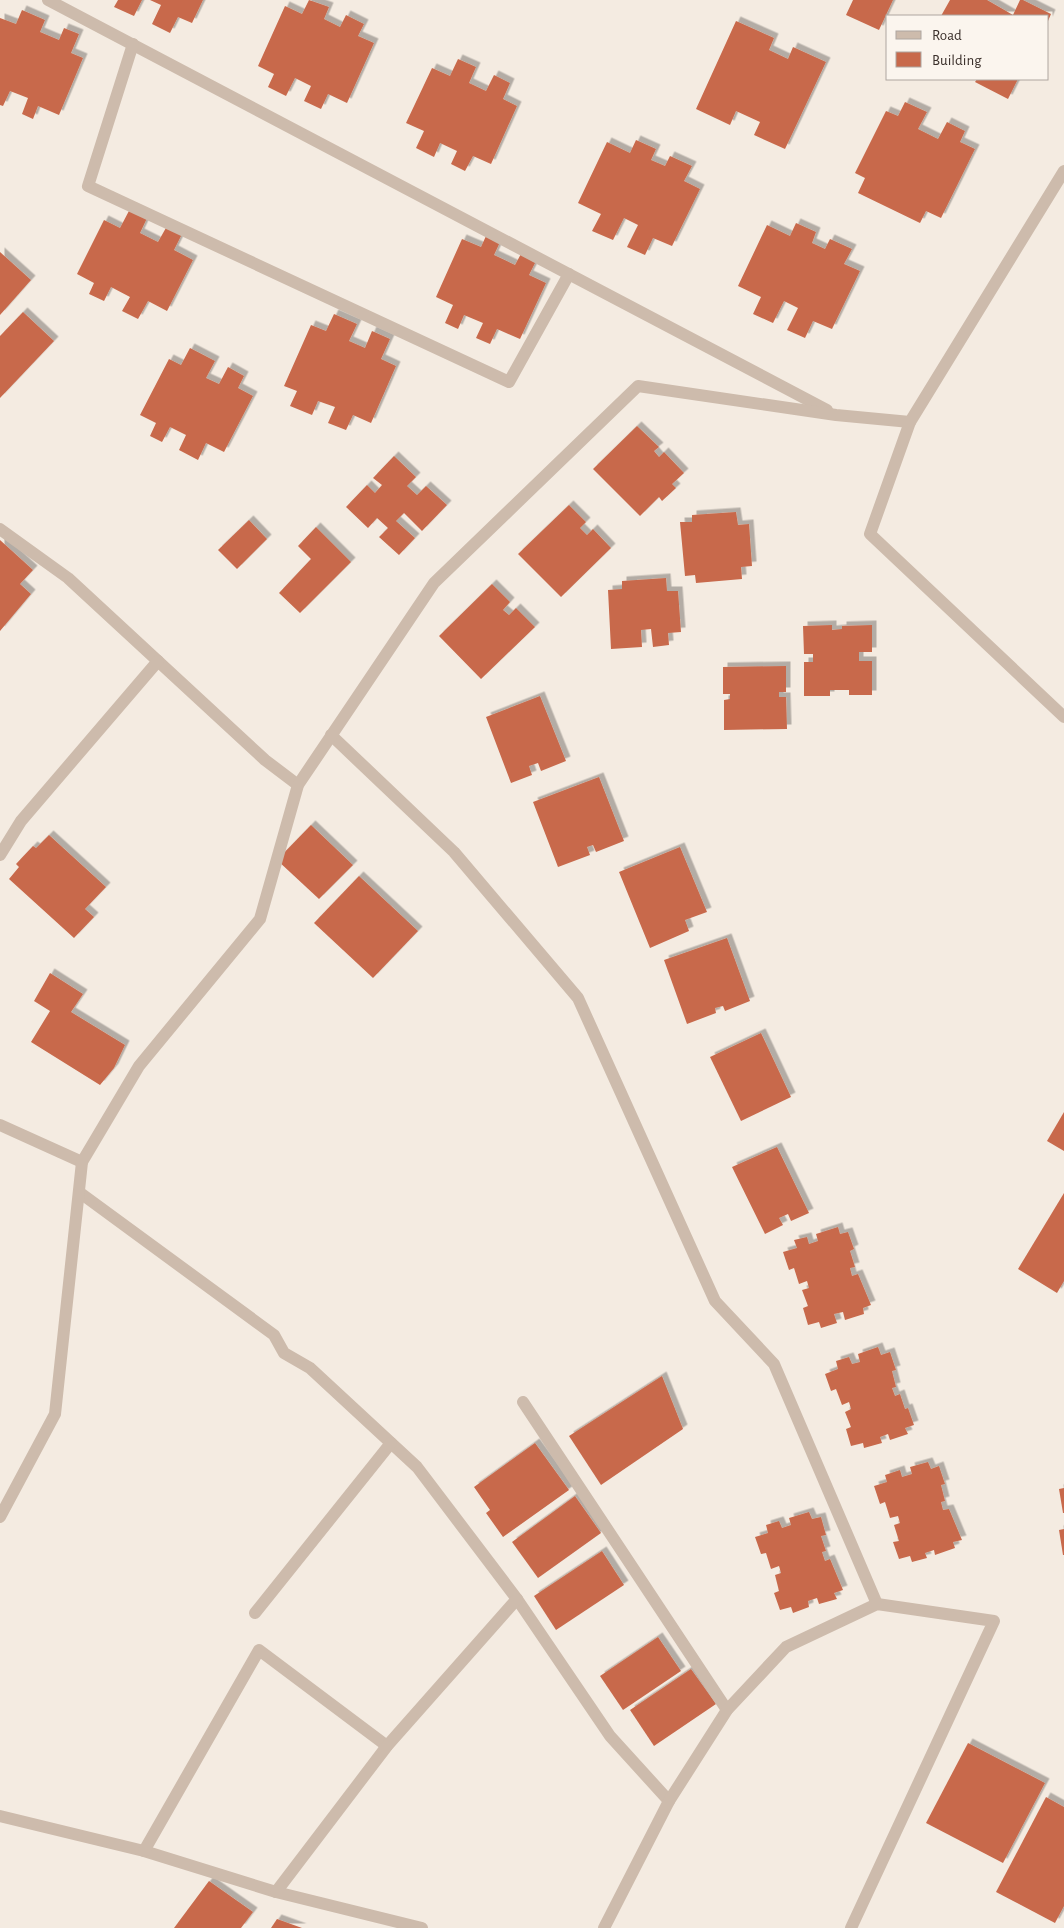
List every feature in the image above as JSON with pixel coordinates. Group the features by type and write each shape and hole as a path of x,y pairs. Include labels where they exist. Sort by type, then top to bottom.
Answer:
{"street":[{"path":"48,0 836,415"},
{"path":"133,44 88,186 509,382 569,274"},
{"path":"1064,170 910,422 870,534 1064,717"},
{"path":"0,1516 54,1414 82,1162 139,1066 260,919 298,785 434,583 638,386 836,415 910,422"},
{"path":"0,529 68,578 265,760 298,785"},
{"path":"0,855 21,820 158,661"},
{"path":"331,735 454,852 578,998 715,1301 774,1364 877,1604"},
{"path":"0,1125 82,1162"},
{"path":"79,1192 274,1335 284,1353 310,1368 417,1467 517,1599 610,1736 669,1801"},
{"path":"523,1402 727,1710"},
{"path":"255,1613 391,1443"},
{"path":"276,1892 387,1746 517,1599"},
{"path":"604,1928 669,1801 727,1710 786,1647 877,1604 994,1621 851,1928"},
{"path":"144,1851 259,1650 387,1746"},
{"path":"0,1816 144,1851 276,1892 422,1928"}],"building":[{"path":"118,0 142,0 134,16 114,7"},
{"path":"150,0 203,0 192,23 178,17 170,33 152,24 161,5"},
{"path":"309,0 329,7 324,19 340,27 346,15 364,24 358,36 374,43 347,103 328,94 321,109 304,101 311,86 295,78 286,96 268,87 274,74 258,66 285,6 302,14"},
{"path":"853,0 893,0 879,30 846,15"},
{"path":"950,0 987,0 1013,15 942,15"},
{"path":"1020,0 1051,14 1049,19 1049,15 1013,15"},
{"path":"22,10 45,20 40,32 59,40 64,28 79,34 71,53 83,58 59,115 38,106 33,119 22,114 28,98 10,91 3,106 0,105 0,18 16,24"},
{"path":"736,21 774,38 769,50 788,59 793,47 826,62 785,149 754,135 760,122 736,111 730,125 696,109"},
{"path":"458,59 476,67 469,83 486,91 494,75 510,83 503,99 517,106 491,164 473,156 465,171 451,164 457,151 440,143 434,157 416,148 424,131 406,123 432,68 450,76"},
{"path":"976,80 1018,80 1008,99 975,82"},
{"path":"905,102 927,112 918,129 938,139 947,122 965,131 960,142 975,149 941,218 926,211 920,223 858,193 865,178 855,173 886,111 898,116"},
{"path":"636,140 656,149 651,160 665,166 670,156 692,166 684,181 700,189 672,246 653,238 645,255 627,247 638,225 624,218 613,240 592,231 601,214 578,203 607,142 630,153"},
{"path":"131,207 148,216 140,233 158,242 167,226 182,234 174,250 193,260 167,311 148,301 138,319 122,311 130,297 111,287 104,301 89,294 94,283 77,274 104,220 120,228"},
{"path":"796,223 816,232 812,243 825,249 830,239 852,249 844,264 860,271 832,329 813,321 805,338 787,330 798,308 784,301 773,323 753,314 761,297 738,286 767,225 790,236"},
{"path":"486,236 500,242 494,255 515,265 522,252 537,259 529,275 546,283 520,339 497,329 490,344 476,338 483,323 464,315 458,329 445,323 453,305 436,297 462,239 481,247"},
{"path":"0,252 31,280 0,315"},
{"path":"23,312 54,341 0,398 0,336"},
{"path":"334,314 357,324 349,341 365,348 372,331 390,339 381,359 396,366 371,423 353,415 346,430 328,423 335,407 318,401 312,415 290,406 297,391 284,386 311,325 326,331"},
{"path":"190,348 215,361 206,378 219,384 228,367 244,376 238,388 253,396 224,452 206,443 198,460 179,450 186,435 170,427 162,442 150,436 156,423 140,415 169,359 181,365"},
{"path":"637,426 659,447 654,451 659,457 664,452 684,473 672,484 676,488 662,501 659,497 640,516 593,469"},
{"path":"394,456 416,477 407,486 417,495 426,486 447,505 422,531 404,513 396,521 415,538 399,555 379,537 388,528 377,518 368,528 346,507 367,485 375,493 382,485 373,478"},
{"path":"569,505 586,522 580,528 587,535 593,529 611,548 561,597 518,554"},
{"path":"736,512 738,525 749,524 752,566 741,567 742,579 696,583 695,575 685,576 680,522 692,522 692,515"},
{"path":"249,520 267,539 237,569 218,550"},
{"path":"316,527 351,562 300,613 279,593 311,559 298,546"},
{"path":"0,540 33,570 20,584 31,594 0,631"},
{"path":"666,578 667,591 678,591 681,632 668,633 669,645 653,647 651,629 641,630 642,647 611,649 608,590 622,589 622,581"},
{"path":"492,584 510,602 503,610 509,615 516,608 535,627 481,679 439,636"},
{"path":"832,625 832,630 842,629 842,626 872,625 872,652 859,652 859,661 872,661 872,695 849,695 849,690 830,690 830,696 804,696 804,662 813,662 813,654 804,654 803,626"},
{"path":"786,666 786,692 779,692 779,697 786,697 787,729 724,730 724,700 730,699 730,694 723,694 723,667"},
{"path":"540,696 566,761 541,771 538,763 529,766 532,775 511,783 486,717"},
{"path":"599,777 624,841 596,852 593,845 587,847 590,855 558,867 533,802"},
{"path":"311,825 353,865 319,899 277,860"},
{"path":"49,835 106,887 85,909 94,917 74,938 9,879 19,867 16,864 33,846 36,848"},
{"path":"680,847 707,912 685,920 689,931 650,948 619,872"},
{"path":"359,876 418,931 373,978 314,923"},
{"path":"727,938 750,1001 725,1011 723,1006 715,1008 716,1013 687,1024 664,960"},
{"path":"50,973 83,994 71,1012 125,1045 114,1068 100,1085 31,1042 50,1011 34,1001"},
{"path":"761,1033 791,1097 741,1121 710,1057"},
{"path":"1064,1112 1064,1151 1047,1141"},
{"path":"777,1147 809,1213 791,1221 788,1214 779,1218 783,1225 765,1234 732,1167"},
{"path":"1064,1193 1064,1281 1057,1293 1018,1269"},
{"path":"838,1227 840,1234 848,1232 854,1249 850,1251 855,1267 850,1268 852,1276 858,1274 871,1305 863,1308 864,1314 845,1320 843,1312 834,1314 837,1323 821,1328 819,1322 808,1325 803,1308 808,1306 802,1290 809,1288 807,1281 799,1284 794,1268 789,1270 783,1252 797,1248 794,1240 807,1237 809,1244 818,1241 816,1234"},
{"path":"878,1347 881,1355 890,1352 896,1370 892,1371 896,1387 892,1388 895,1396 900,1394 905,1409 908,1408 914,1425 905,1428 908,1434 890,1440 888,1434 880,1437 882,1443 864,1448 863,1443 851,1446 846,1429 851,1427 845,1412 851,1409 849,1402 842,1405 836,1389 831,1391 825,1374 838,1369 836,1361 849,1357 852,1364 860,1362 858,1354"},
{"path":"662,1376 683,1429 601,1485 569,1436"},
{"path":"535,1443 569,1490 503,1537 486,1513 490,1510 474,1487"},
{"path":"928,1462 931,1469 939,1466 945,1484 941,1485 945,1501 941,1502 943,1510 949,1509 962,1540 953,1542 955,1548 935,1555 934,1550 925,1553 927,1558 912,1562 910,1556 899,1559 893,1542 899,1541 894,1525 900,1523 898,1516 890,1518 885,1502 880,1504 874,1486 887,1482 885,1475 900,1470 902,1477 912,1474 910,1467"},
{"path":"1064,1488 1064,1513 1063,1513 1059,1489"},
{"path":"575,1496 601,1533 538,1578 512,1542"},
{"path":"809,1512 812,1519 821,1517 826,1535 821,1536 826,1551 822,1552 825,1561 830,1559 843,1590 834,1593 837,1599 819,1604 817,1598 808,1601 809,1607 793,1613 791,1607 780,1610 774,1593 779,1591 775,1575 781,1573 779,1566 771,1569 766,1553 761,1554 755,1537 768,1533 766,1525 779,1521 782,1528 791,1525 789,1518"},
{"path":"1064,1529 1064,1555 1063,1555 1059,1530"},
{"path":"602,1551 624,1585 556,1630 534,1596"},
{"path":"658,1637 681,1671 623,1710 600,1676"},
{"path":"691,1669 716,1704 654,1746 630,1710"},
{"path":"968,1743 1045,1783 1003,1863 926,1823"},
{"path":"1046,1797 1064,1807 1064,1906 1055,1923 996,1892"},
{"path":"209,1881 253,1912 241,1928 174,1928"},
{"path":"277,1919 302,1928 271,1928"}]}
